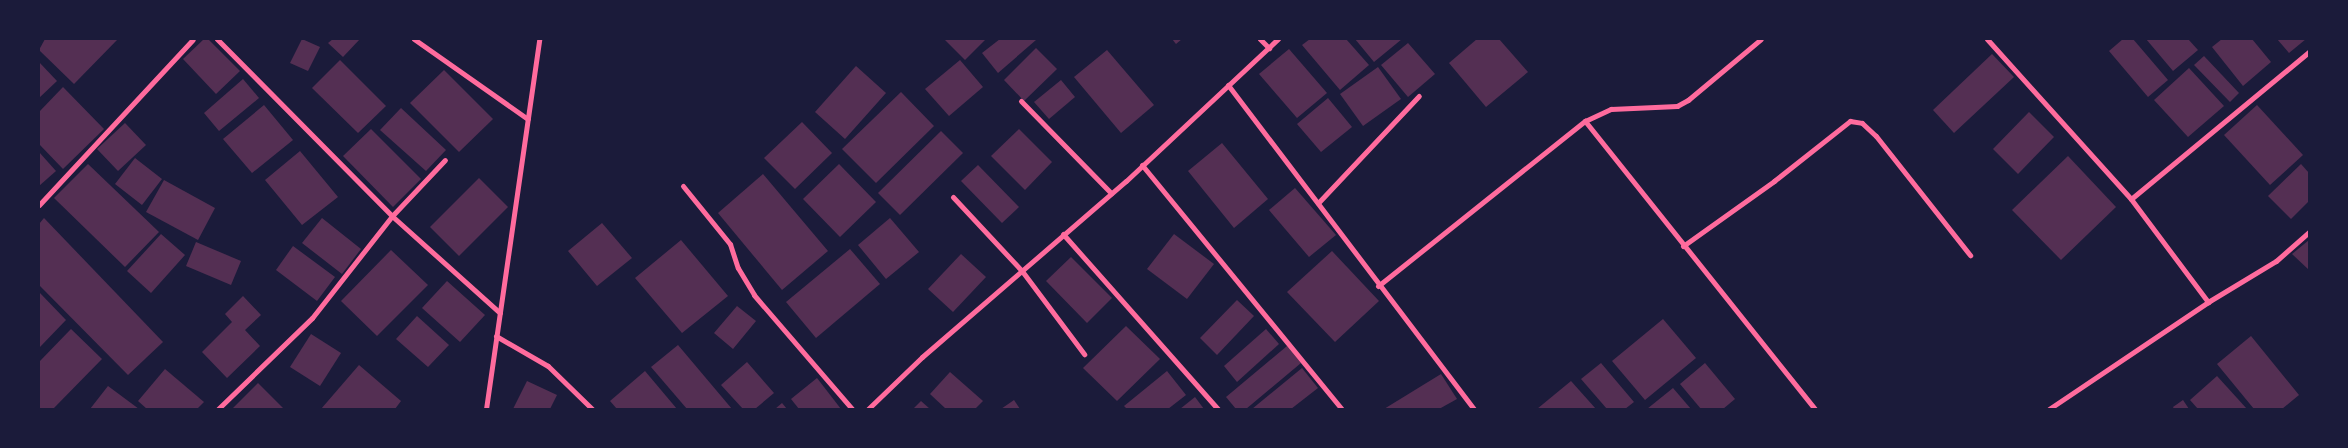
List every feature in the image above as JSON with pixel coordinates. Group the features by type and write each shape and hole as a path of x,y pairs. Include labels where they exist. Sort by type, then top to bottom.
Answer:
{"street":[{"path":"39,205 193,39"},
{"path":"217,39 392,216 500,313"},
{"path":"414,39 439,60 528,120"},
{"path":"486,409 539,39"},
{"path":"1260,39 1269,48"},
{"path":"868,409 922,357 1112,193 1278,39"},
{"path":"1378,286 1585,121 1611,109 1677,106 1688,100 1761,39"},
{"path":"1987,39 2131,199 2208,302"},
{"path":"2131,199 2309,52"},
{"path":"1228,85 1318,203 1378,286 1474,409"},
{"path":"1318,203 1419,96"},
{"path":"1021,101 1112,193"},
{"path":"1585,121 1815,409"},
{"path":"1683,246 1774,181 1850,121 1862,123 1876,136 1970,255"},
{"path":"218,409 312,318 392,216 445,160"},
{"path":"1142,165 1342,409"},
{"path":"683,186 730,244 738,268 754,295 852,409"},
{"path":"953,197 1022,272 1084,354"},
{"path":"2050,409 2208,302 2276,261 2309,232"},
{"path":"1063,234 1218,409"},
{"path":"496,336 548,366 592,409"}],"building":[{"path":"45,39 118,39 74,84 39,50"},
{"path":"204,39 208,39 240,71 216,94 183,59"},
{"path":"302,39 320,47 308,71 290,63"},
{"path":"333,39 360,39 343,57 328,43"},
{"path":"944,39 986,39 965,60"},
{"path":"1000,39 1036,40 998,73 982,53"},
{"path":"1172,39 1182,39 1176,44"},
{"path":"1310,39 1346,39 1369,65 1340,90 1302,45"},
{"path":"1355,39 1402,39 1374,62"},
{"path":"1477,39 1499,39 1528,72 1486,107 1449,63"},
{"path":"2123,39 2133,39 2168,80 2148,97 2109,51"},
{"path":"2146,39 2188,39 2198,50 2173,71"},
{"path":"2222,39 2252,39 2271,62 2243,86 2212,47"},
{"path":"2277,39 2306,39 2289,53"},
{"path":"1408,43 1435,74 1408,97 1381,65"},
{"path":"1036,48 1057,69 1024,101 1004,80"},
{"path":"1289,49 1327,93 1297,118 1259,74"},
{"path":"1107,50 1154,105 1121,133 1074,77"},
{"path":"1992,54 2014,77 1954,133 1933,110"},
{"path":"2204,56 2239,93 2230,102 2194,65"},
{"path":"340,60 386,106 358,133 312,88"},
{"path":"960,60 983,87 949,116 925,89"},
{"path":"39,62 57,81 39,98"},
{"path":"856,66 886,93 845,139 815,112"},
{"path":"1378,67 1401,99 1363,126 1340,94"},
{"path":"2189,68 2224,106 2188,137 2154,100"},
{"path":"444,70 493,119 459,152 410,103"},
{"path":"243,79 259,98 219,131 204,113"},
{"path":"1061,80 1075,97 1049,119 1034,102"},
{"path":"63,87 104,129 63,169 39,144 39,112"},
{"path":"901,92 934,126 876,183 842,149"},
{"path":"1328,98 1352,127 1321,152 1297,124"},
{"path":"264,105 293,140 252,173 223,139"},
{"path":"2257,105 2303,155 2270,185 2224,135"},
{"path":"401,108 446,150 426,171 380,130"},
{"path":"2029,112 2054,137 2018,174 1993,149"},
{"path":"802,122 832,153 795,189 764,158"},
{"path":"125,123 146,145 118,171 97,149"},
{"path":"371,129 421,179 393,207 343,156"},
{"path":"1019,129 1052,162 1025,190 991,156"},
{"path":"941,131 963,153 900,215 878,193"},
{"path":"1222,143 1268,199 1234,228 1188,171"},
{"path":"300,151 338,197 302,225 265,180"},
{"path":"39,152 56,171 39,186"},
{"path":"2068,156 2116,207 2061,260 2012,210"},
{"path":"135,158 162,179 142,205 115,184"},
{"path":"88,164 159,232 125,267 54,198"},
{"path":"839,164 876,202 840,237 803,199"},
{"path":"2301,164 2309,173 2309,201 2291,219 2268,196"},
{"path":"978,165 1019,207 1002,223 961,181"},
{"path":"763,174 828,251 782,290 718,213"},
{"path":"479,178 508,207 459,256 430,227"},
{"path":"164,180 215,208 198,240 146,212"},
{"path":"1295,188 1336,235 1309,257 1269,210"},
{"path":"44,218 163,342 128,375 39,285 39,224"},
{"path":"322,218 361,249 342,274 302,243"},
{"path":"890,218 919,252 886,279 858,245"},
{"path":"602,223 632,258 597,286 568,251"},
{"path":"161,234 185,255 151,293 127,271"},
{"path":"1174,234 1214,264 1187,299 1147,269"},
{"path":"681,240 728,296 682,333 635,278"},
{"path":"2309,240 2309,270 2292,254"},
{"path":"196,242 241,261 231,285 186,266"},
{"path":"293,246 335,277 317,301 276,270"},
{"path":"850,249 880,284 816,338 786,302"},
{"path":"391,250 428,285 377,336 341,301"},
{"path":"1332,251 1379,301 1335,342 1287,292"},
{"path":"961,254 986,277 953,312 928,289"},
{"path":"1071,257 1112,298 1087,323 1046,281"},
{"path":"447,281 485,315 460,342 422,308"},
{"path":"39,292 66,320 39,348"},
{"path":"243,296 261,315 245,330 260,346 227,378 202,352 232,322 225,314"},
{"path":"1237,300 1254,316 1217,355 1200,338"},
{"path":"737,306 756,321 733,349 714,333"},
{"path":"417,316 449,345 428,367 396,339"},
{"path":"1663,319 1696,358 1645,400 1612,361"},
{"path":"1126,326 1160,359 1117,401 1083,368"},
{"path":"71,329 102,359 53,409 39,409 39,362"},
{"path":"1266,329 1279,344 1237,382 1224,366"},
{"path":"311,334 341,353 320,386 290,367"},
{"path":"2251,336 2299,395 2282,409 2254,409 2217,364"},
{"path":"678,345 732,409 687,409 651,367"},
{"path":"1287,346 1301,363 1246,409 1236,409 1226,397"},
{"path":"747,362 774,393 755,409 743,409 721,385"},
{"path":"1601,363 1634,402 1625,409 1607,409 1581,379"},
{"path":"1705,363 1735,399 1723,409 1701,409 1680,384"},
{"path":"359,365 401,401 395,409 321,409"},
{"path":"1302,368 1318,388 1291,409 1252,409"},
{"path":"165,369 204,402 197,409 147,409 138,401"},
{"path":"645,371 677,409 617,409 610,401"},
{"path":"1167,371 1186,395 1168,409 1127,409 1124,406"},
{"path":"950,372 983,401 975,409 946,409 930,394"},
{"path":"1441,374 1457,399 1439,409 1384,409"},
{"path":"2217,376 2247,409 2198,409 2190,400"},
{"path":"817,378 841,409 799,409 791,399"},
{"path":"527,381 557,395 550,409 513,409"},
{"path":"1571,381 1596,409 1537,409"},
{"path":"258,383 284,409 232,409"},
{"path":"108,386 139,409 90,409"},
{"path":"1673,388 1691,409 1647,409"},
{"path":"1195,397 1204,409 1180,409"},
{"path":"1014,400 1020,409 1001,409"},
{"path":"2183,400 2189,409 2174,409 2173,407"},
{"path":"921,401 930,409 913,409"},
{"path":"782,403 787,409 775,409"}]}
